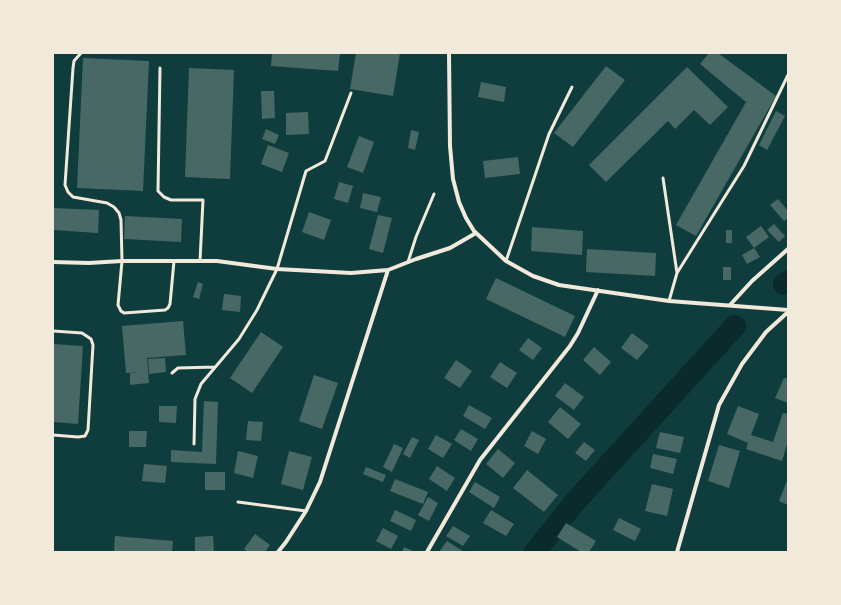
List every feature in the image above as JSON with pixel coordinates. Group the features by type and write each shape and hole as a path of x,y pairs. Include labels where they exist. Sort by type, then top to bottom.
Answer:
{"street":[{"path":"449,53 450,146 453,179 459,202 466,218 476,232 506,261 533,276 559,285 669,301 788,311"},
{"path":"53,262 89,263 122,261 200,261 277,270 351,273 388,270 450,248 476,232"},
{"path":"730,305 752,281 788,249"},
{"path":"278,552 306,510 320,482 388,270"},
{"path":"427,552 480,460 570,346 578,333 598,290"},
{"path":"677,552 720,406 742,364 766,332 788,311"}],"lane":[{"path":"81,53 74,61 72,68 65,185 68,192 73,197 107,203 114,207 118,213 121,220 122,261 118,305 121,311 124,313 165,310 168,308 170,304 174,261"},
{"path":"160,68 158,191 164,197 171,200 203,200 200,261"},
{"path":"669,301 677,273 744,166 788,75"},
{"path":"506,261 546,143 572,87"},
{"path":"194,444 195,399 201,384 248,325 277,270 306,171 325,161 351,93"},
{"path":"663,178 677,273"},
{"path":"408,262 416,236 434,194"},
{"path":"53,331 82,333 91,339 93,345 88,430 85,436 78,437 53,435"},
{"path":"172,372 178,368 215,367"},
{"path":"238,502 306,510"}],"building":[{"path":"272,53 340,53 338,71 271,66"},
{"path":"356,53 400,53 393,96 350,89"},
{"path":"709,53 718,53 776,96 696,236 676,225 746,102 700,64"},
{"path":"83,58 149,61 143,191 77,188"},
{"path":"606,66 625,80 573,147 554,133"},
{"path":"687,67 728,107 710,125 694,110 675,129 668,121 606,182 589,165"},
{"path":"189,68 234,70 230,179 185,177"},
{"path":"481,82 506,87 504,102 478,97"},
{"path":"261,91 274,91 275,118 262,119"},
{"path":"776,111 785,116 767,150 759,145"},
{"path":"308,112 309,134 286,135 286,113"},
{"path":"266,129 279,135 275,144 262,139"},
{"path":"411,130 419,132 415,150 408,148"},
{"path":"359,136 374,142 363,173 347,167"},
{"path":"268,145 289,153 282,172 261,164"},
{"path":"518,157 520,174 485,178 483,161"},
{"path":"339,182 353,186 348,203 334,199"},
{"path":"363,193 381,197 377,212 360,208"},
{"path":"778,199 788,211 788,218 784,221 770,205"},
{"path":"53,208 99,210 98,233 53,230"},
{"path":"309,212 331,220 324,240 302,232"},
{"path":"378,215 392,218 383,253 369,249"},
{"path":"125,216 182,219 181,242 124,239"},
{"path":"774,224 785,236 779,242 767,230"},
{"path":"761,226 769,237 754,248 746,237"},
{"path":"532,227 583,231 582,255 531,251"},
{"path":"726,230 732,230 732,243 726,243"},
{"path":"754,248 760,257 747,264 742,255"},
{"path":"587,249 656,253 655,276 586,272"},
{"path":"723,267 731,267 731,280 723,280"},
{"path":"496,278 575,316 565,337 486,299"},
{"path":"198,282 203,284 199,299 193,297"},
{"path":"224,294 241,296 240,312 222,310"},
{"path":"183,321 186,355 147,358 149,383 130,385 130,373 139,372 126,373 122,326"},
{"path":"261,332 283,347 252,393 230,378"},
{"path":"632,333 649,346 637,360 621,348"},
{"path":"528,338 542,348 533,360 519,350"},
{"path":"53,344 83,346 78,424 53,422"},
{"path":"594,347 611,362 600,375 583,360"},
{"path":"165,358 166,372 149,374 148,359"},
{"path":"456,360 472,371 460,388 444,378"},
{"path":"500,362 517,373 507,388 490,377"},
{"path":"314,375 338,383 322,429 299,421"},
{"path":"784,378 788,379 788,403 775,398"},
{"path":"565,383 584,397 574,410 555,396"},
{"path":"204,401 218,402 216,464 171,462 171,450 202,452"},
{"path":"469,405 492,418 485,429 463,416"},
{"path":"159,406 177,406 176,423 159,422"},
{"path":"738,406 759,414 751,435 773,442 783,413 788,414 788,441 782,461 746,449 748,443 727,434"},
{"path":"560,407 581,424 568,439 548,422"},
{"path":"248,421 263,422 261,441 246,440"},
{"path":"461,429 478,439 471,451 454,440"},
{"path":"129,431 147,431 146,447 129,447"},
{"path":"532,431 546,439 538,454 524,446"},
{"path":"660,432 684,437 680,453 656,448"},
{"path":"436,435 452,444 443,458 428,449"},
{"path":"412,437 419,440 410,458 403,454"},
{"path":"584,442 595,450 586,461 575,453"},
{"path":"394,444 403,448 392,472 383,467"},
{"path":"719,445 740,451 729,488 708,481"},
{"path":"498,449 515,463 503,478 486,464"},
{"path":"238,451 258,456 253,478 234,473"},
{"path":"289,451 312,457 303,490 281,484"},
{"path":"653,454 677,459 673,474 650,468"},
{"path":"144,464 167,466 165,483 142,481"},
{"path":"437,466 455,478 447,491 429,479"},
{"path":"366,467 386,475 383,482 363,474"},
{"path":"527,470 558,495 544,512 513,488"},
{"path":"205,472 225,472 225,490 205,490"},
{"path":"788,478 788,505 779,501"},
{"path":"395,479 428,492 423,504 390,491"},
{"path":"475,482 500,497 494,508 469,492"},
{"path":"652,484 673,489 667,516 645,511"},
{"path":"428,497 438,503 429,521 418,515"},
{"path":"395,510 416,520 411,531 390,521"},
{"path":"491,510 514,524 506,536 483,523"},
{"path":"619,518 641,529 635,541 613,530"},
{"path":"566,523 596,541 589,552 581,552 557,537"},
{"path":"453,526 470,536 463,546 446,536"},
{"path":"383,528 398,536 391,549 376,541"},
{"path":"255,534 270,545 265,552 248,552 244,549"},
{"path":"115,536 173,541 172,552 114,552"},
{"path":"213,536 214,552 195,552 195,537"},
{"path":"447,541 464,552 439,552"},
{"path":"404,547 413,551 413,552 402,552"}],"waterway":[{"path":"784,284 788,281"},
{"path":"535,552 574,503 735,326"}]}
